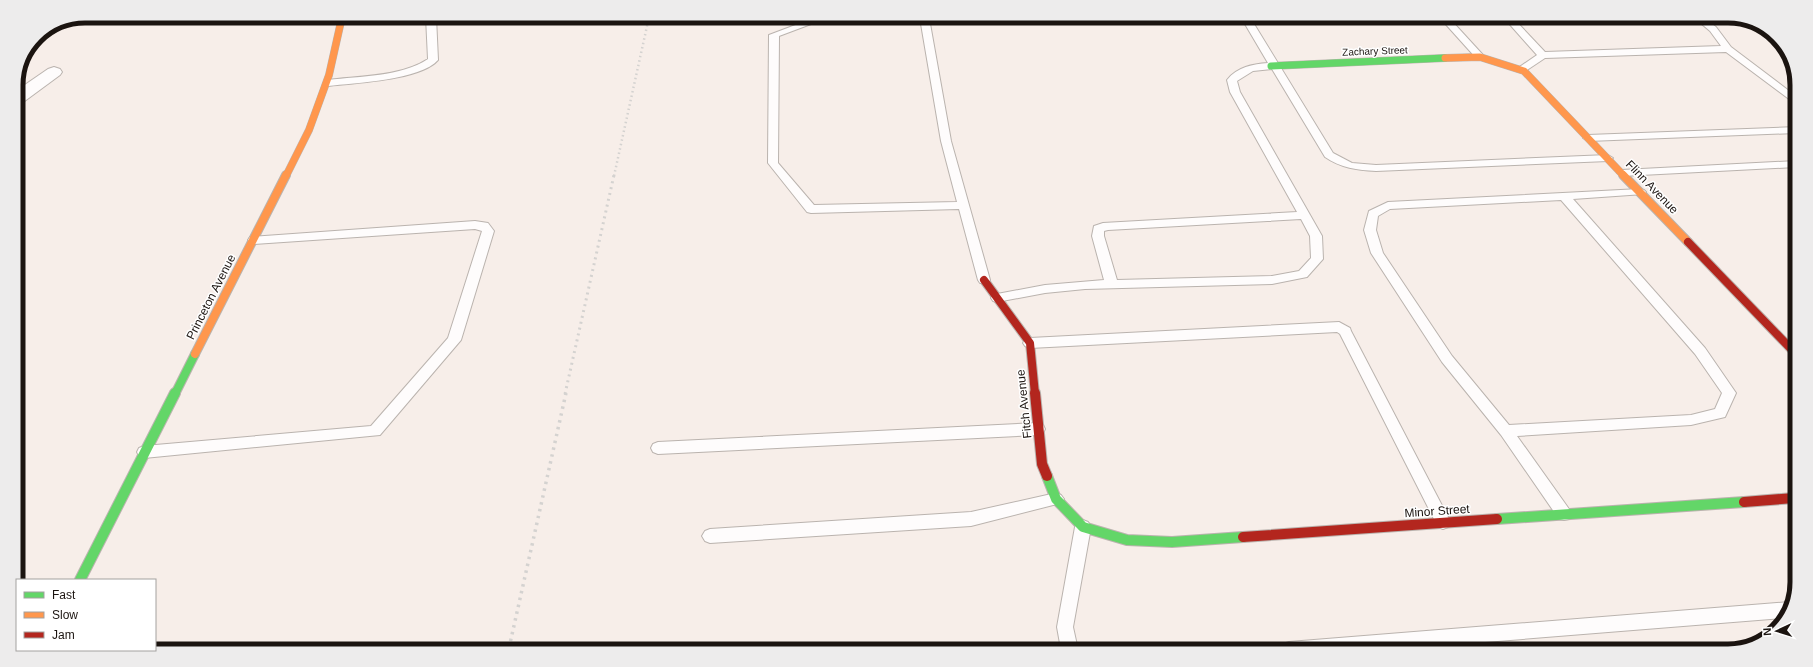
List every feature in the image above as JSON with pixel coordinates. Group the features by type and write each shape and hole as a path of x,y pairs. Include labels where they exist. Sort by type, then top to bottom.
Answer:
{"street":[{"name":"Princeton Avenue","path":"80,579 309,130 328,83 339,41 341,23"},
{"name":"Zachary Street","path":"1273,66 1480,57"},
{"name":"Flinn Avenue","path":"1480,57 1521,70 1608,158 1790,348"},
{"path":"23,94 54,72"},
{"path":"984,280 1030,342"},
{"name":"Fitch Avenue","path":"1030,342 1042,464 1056,499 1083,527"},
{"name":"Minor Street","path":"1083,527 1127,540 1172,542 1790,498"}],"lane":[{"path":"328,83 384,77 419,70 433,60 431,23"},
{"path":"809,23 774,36 773,163 811,209 963,205"},
{"path":"926,23 946,142 984,280"},
{"path":"1248,23 1273,66 1329,155 1340,164 1358,168 1376,168 1608,158"},
{"path":"1449,23 1480,57"},
{"path":"1513,23 1543,55"},
{"path":"1706,23 1713,29 1728,48 1790,97"},
{"path":"1521,70 1543,55 1728,48"},
{"path":"997,298 1045,289 1112,285 1272,280 1303,274 1317,259 1316,236 1235,92 1232,80 1242,70 1255,67 1273,66"},
{"path":"1588,138 1790,130"},
{"path":"1622,173 1790,164"},
{"path":"1564,514 1506,431 1447,359 1377,253 1370,230 1373,214 1388,206 1640,192"},
{"path":"1506,431 1691,420 1720,413 1729,393 1700,351 1565,197"},
{"path":"1112,285 1098,236 1098,229 1108,226 1305,215"},
{"path":"144,452 376,431 454,340 488,231 484,226 475,225 254,240"},
{"path":"1030,342 1339,327 1345,331 1443,522"},
{"path":"658,448 1038,429"},
{"path":"710,536 971,519 1056,499"},
{"path":"1069,644 1065,627 1083,527"},
{"path":"1364,644 1783,610"}],"railway":[{"path":"614,176 648,23"},
{"path":"565,394 614,175"},
{"path":"510,644 566,393"}],"traffic: fast":[{"path":"1271,66 1445,58"},
{"path":"81,579 195,354"},
{"path":"1047,476 1056,499 1083,527 1127,540 1172,542 1243,537"},
{"path":"1497,519 1744,502"}],"traffic: slow":[{"path":"195,354 309,130 329,75 341,23"},
{"path":"1445,58 1480,57 1524,71 1688,242"}],"traffic: jam":[{"path":"1688,242 1790,348"},
{"path":"984,280 1030,343 1042,464 1047,476"},
{"path":"1744,502 1790,498"},
{"path":"1243,537 1497,519"}]}
